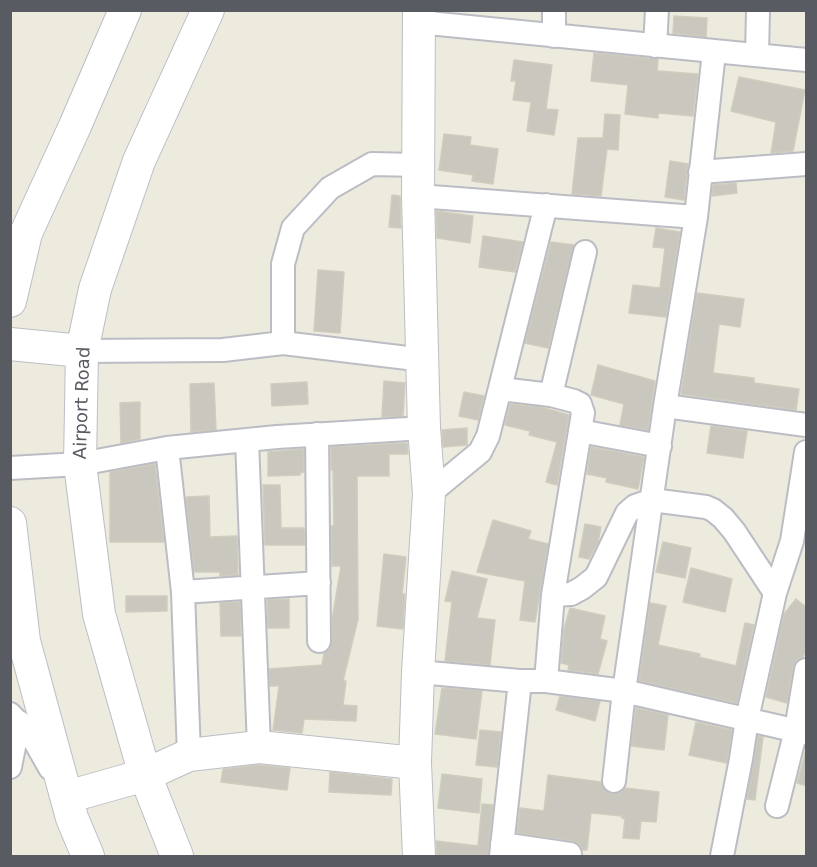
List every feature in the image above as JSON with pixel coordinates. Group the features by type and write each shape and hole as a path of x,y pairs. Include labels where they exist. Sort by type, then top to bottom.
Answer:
{"main road":[{"path":"10,301 26,233 125,10"},
{"name":"Airport Road","path":"177,856 145,775 99,614 80,464 82,351 95,289 139,161 208,10"},
{"path":"419,16 418,196 424,428 429,494 415,763 419,856"},
{"path":"10,344 82,351"},
{"path":"10,523 24,640 72,818 88,856"},
{"path":"67,797 145,775 189,754 259,747 415,763"}],"street":[{"path":"554,36 555,10"},
{"path":"655,46 657,10"},
{"path":"757,55 758,10"},
{"path":"419,16 554,36 807,60"},
{"path":"614,781 624,691 665,406 696,217 714,52"},
{"path":"283,343 283,264 293,228 330,188 372,164 418,165"},
{"path":"700,172 807,164"},
{"path":"418,196 696,217"},
{"path":"429,494 480,452 488,436 546,205"},
{"path":"551,395 585,252"},
{"path":"82,351 223,350 283,343 423,360"},
{"path":"501,389 551,395 580,404 583,413 553,596 546,681"},
{"path":"665,406 807,425"},
{"path":"10,468 80,464 167,448 247,440 424,428"},
{"path":"580,431 660,446"},
{"path":"317,434 319,641"},
{"path":"247,440 259,747"},
{"path":"167,448 183,592 189,754"},
{"path":"722,856 747,719 776,593 799,542 807,452"},
{"path":"553,596 571,594 596,578 627,513 636,506 652,500 696,505 713,510 734,531 776,593"},
{"path":"183,592 319,583"},
{"path":"777,806 801,732 807,670"},
{"path":"418,672 520,681 546,681 624,691 801,732"},
{"path":"520,681 501,850 570,854"},
{"path":"15,718 33,738 67,797"},
{"path":"10,767 15,718"}],"building":[{"path":"674,16 707,18 706,37 673,33"},
{"path":"594,53 658,59 657,71 698,74 693,116 658,113 658,118 625,114 628,85 591,81"},
{"path":"514,60 552,65 546,109 558,110 554,135 527,131 531,102 513,100 516,81 511,81"},
{"path":"739,77 805,90 793,151 771,153 776,122 731,111"},
{"path":"605,114 620,115 618,150 607,149 601,196 572,194 578,138 603,138"},
{"path":"444,134 471,137 470,145 498,149 493,184 472,181 473,175 439,170"},
{"path":"670,161 688,164 684,200 665,197"},
{"path":"736,183 737,193 712,196 713,185"},
{"path":"392,195 400,196 401,228 389,227"},
{"path":"436,211 473,216 470,243 437,238"},
{"path":"656,228 680,232 666,317 629,313 633,285 660,288 665,248 653,247"},
{"path":"483,236 523,242 515,272 479,267"},
{"path":"551,242 574,245 548,348 525,343"},
{"path":"318,270 344,272 340,333 314,331"},
{"path":"697,293 744,299 740,327 719,324 713,373 754,378 754,383 799,389 796,410 681,394"},
{"path":"598,365 655,381 648,430 620,425 624,404 591,395"},
{"path":"384,381 405,383 403,416 382,417"},
{"path":"307,382 308,404 272,406 271,384"},
{"path":"214,383 216,430 191,432 190,384"},
{"path":"464,392 484,396 478,420 459,416"},
{"path":"140,402 140,439 121,443 120,403"},
{"path":"510,404 541,407 569,415 557,485 546,482 557,442 529,435 530,431 505,425"},
{"path":"711,426 747,431 743,458 707,453"},
{"path":"467,428 467,445 443,447 442,430"},
{"path":"407,443 408,454 389,454 389,476 357,476 358,619 343,681 346,681 343,705 357,706 356,721 304,719 302,733 273,730 279,686 270,686 269,669 322,665 324,653 330,648 332,641 332,620 341,566 332,566 331,526 334,526 331,447"},
{"path":"591,447 644,457 638,489 606,482 607,478 587,474"},
{"path":"304,449 304,472 300,475 268,476 268,452"},
{"path":"155,464 164,542 110,542 110,472"},
{"path":"263,485 280,485 281,528 304,528 305,545 265,545"},
{"path":"209,496 210,537 237,536 238,575 220,576 220,572 194,572 186,497"},
{"path":"493,520 531,531 528,539 548,544 535,622 520,620 525,581 477,572"},
{"path":"585,524 601,527 598,542 589,559 579,557"},
{"path":"663,542 691,548 685,578 656,572"},
{"path":"384,554 406,557 402,594 405,594 403,629 377,626"},
{"path":"691,568 732,579 725,612 683,602"},
{"path":"452,571 487,579 477,618 495,620 490,665 445,661 452,602 445,601"},
{"path":"126,596 167,596 167,611 126,612"},
{"path":"289,599 289,628 268,628 267,600"},
{"path":"796,599 807,608 807,646 803,657 796,661 793,667 787,703 766,697 784,614"},
{"path":"240,602 241,636 221,636 220,603"},
{"path":"650,603 666,606 658,645 700,654 699,657 736,666 745,623 754,625 737,703 639,681"},
{"path":"570,608 605,616 600,639 607,641 598,674 568,670 569,665 561,663 564,629"},
{"path":"442,688 482,691 476,739 435,734"},
{"path":"560,696 600,701 595,721 556,710"},
{"path":"636,708 668,715 664,750 631,746"},
{"path":"696,722 732,730 727,763 689,755"},
{"path":"480,730 501,732 497,767 476,765"},
{"path":"758,736 763,737 755,800 747,799"},
{"path":"807,746 807,786 797,783"},
{"path":"259,765 290,768 287,790 221,782 223,769"},
{"path":"330,772 392,779 391,795 329,792"},
{"path":"442,774 482,779 479,813 438,808"},
{"path":"548,775 601,782 606,791 612,794 620,793 625,788 659,792 656,822 641,821 639,839 623,838 625,819 622,816 591,813 587,850 583,850 579,844 572,841 517,833 520,808 544,811"},
{"path":"482,804 493,805 488,856 437,856 436,841 478,846"}]}
